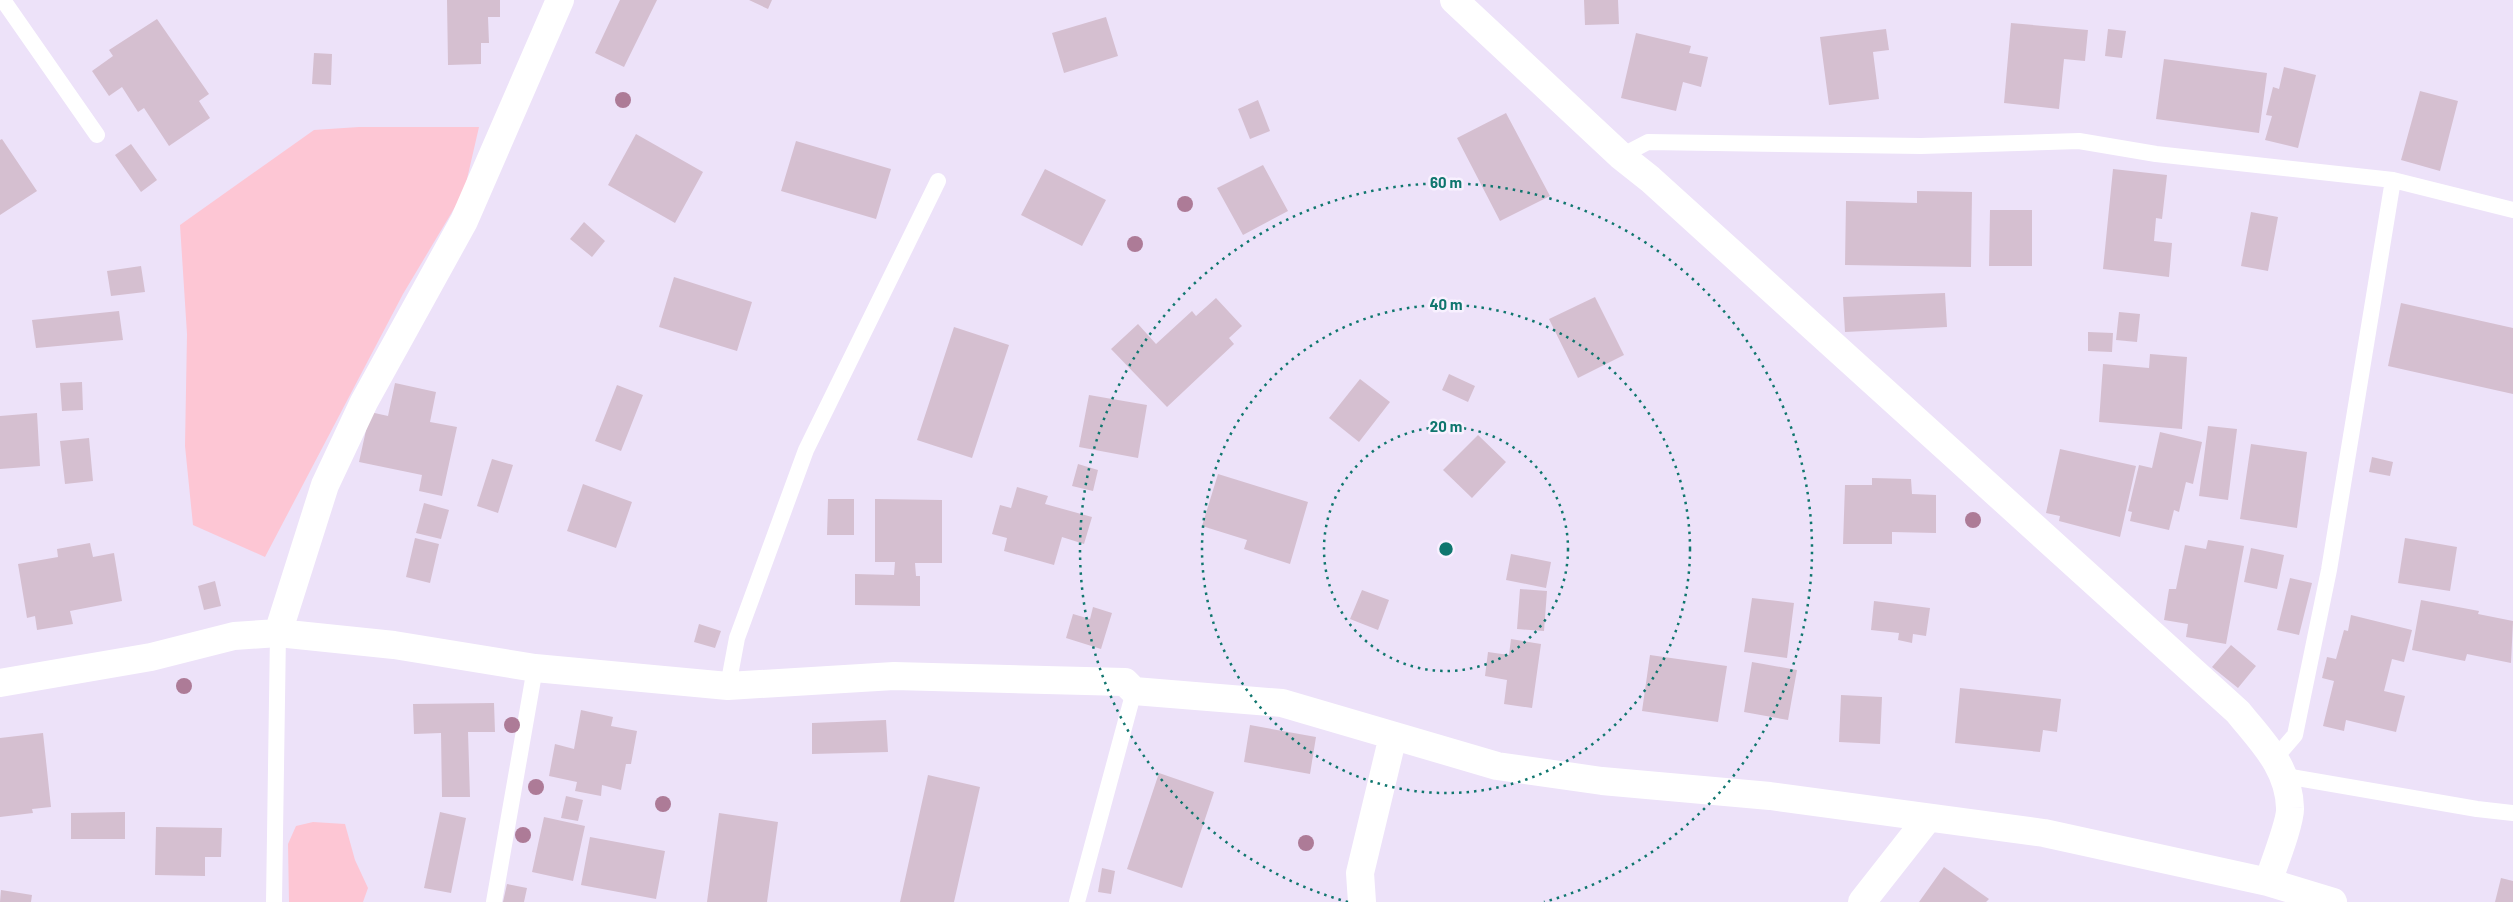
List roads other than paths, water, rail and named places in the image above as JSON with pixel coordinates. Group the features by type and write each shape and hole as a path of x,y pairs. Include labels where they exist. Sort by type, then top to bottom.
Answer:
{"street":[{"path":"278,633 325,485 364,402 464,221 560,0"},
{"path":"1454,0 1621,156 1679,206 2230,706 2280,767 2291,810 2268,882"},
{"path":"0,682 151,657 234,636 278,633 394,645 535,668 728,686 894,676 1126,682 1134,691 1282,703 1497,766 1602,780 1770,796 2044,832 2268,882 2333,902"},
{"path":"1362,902 1360,873 1393,736"},
{"path":"1862,902 1928,818"}],"lane":[{"path":"2,0 97,135"},
{"path":"1621,156 1648,142 1921,146 2079,141 2156,154 2393,180 2513,210"},
{"path":"728,686 737,638 806,450 938,180"},
{"path":"2393,180 2329,570 2295,735 2280,767 2477,810 2513,813"},
{"path":"274,902 278,633"},
{"path":"494,902 535,668"},
{"path":"1078,902 1134,691"}]}
